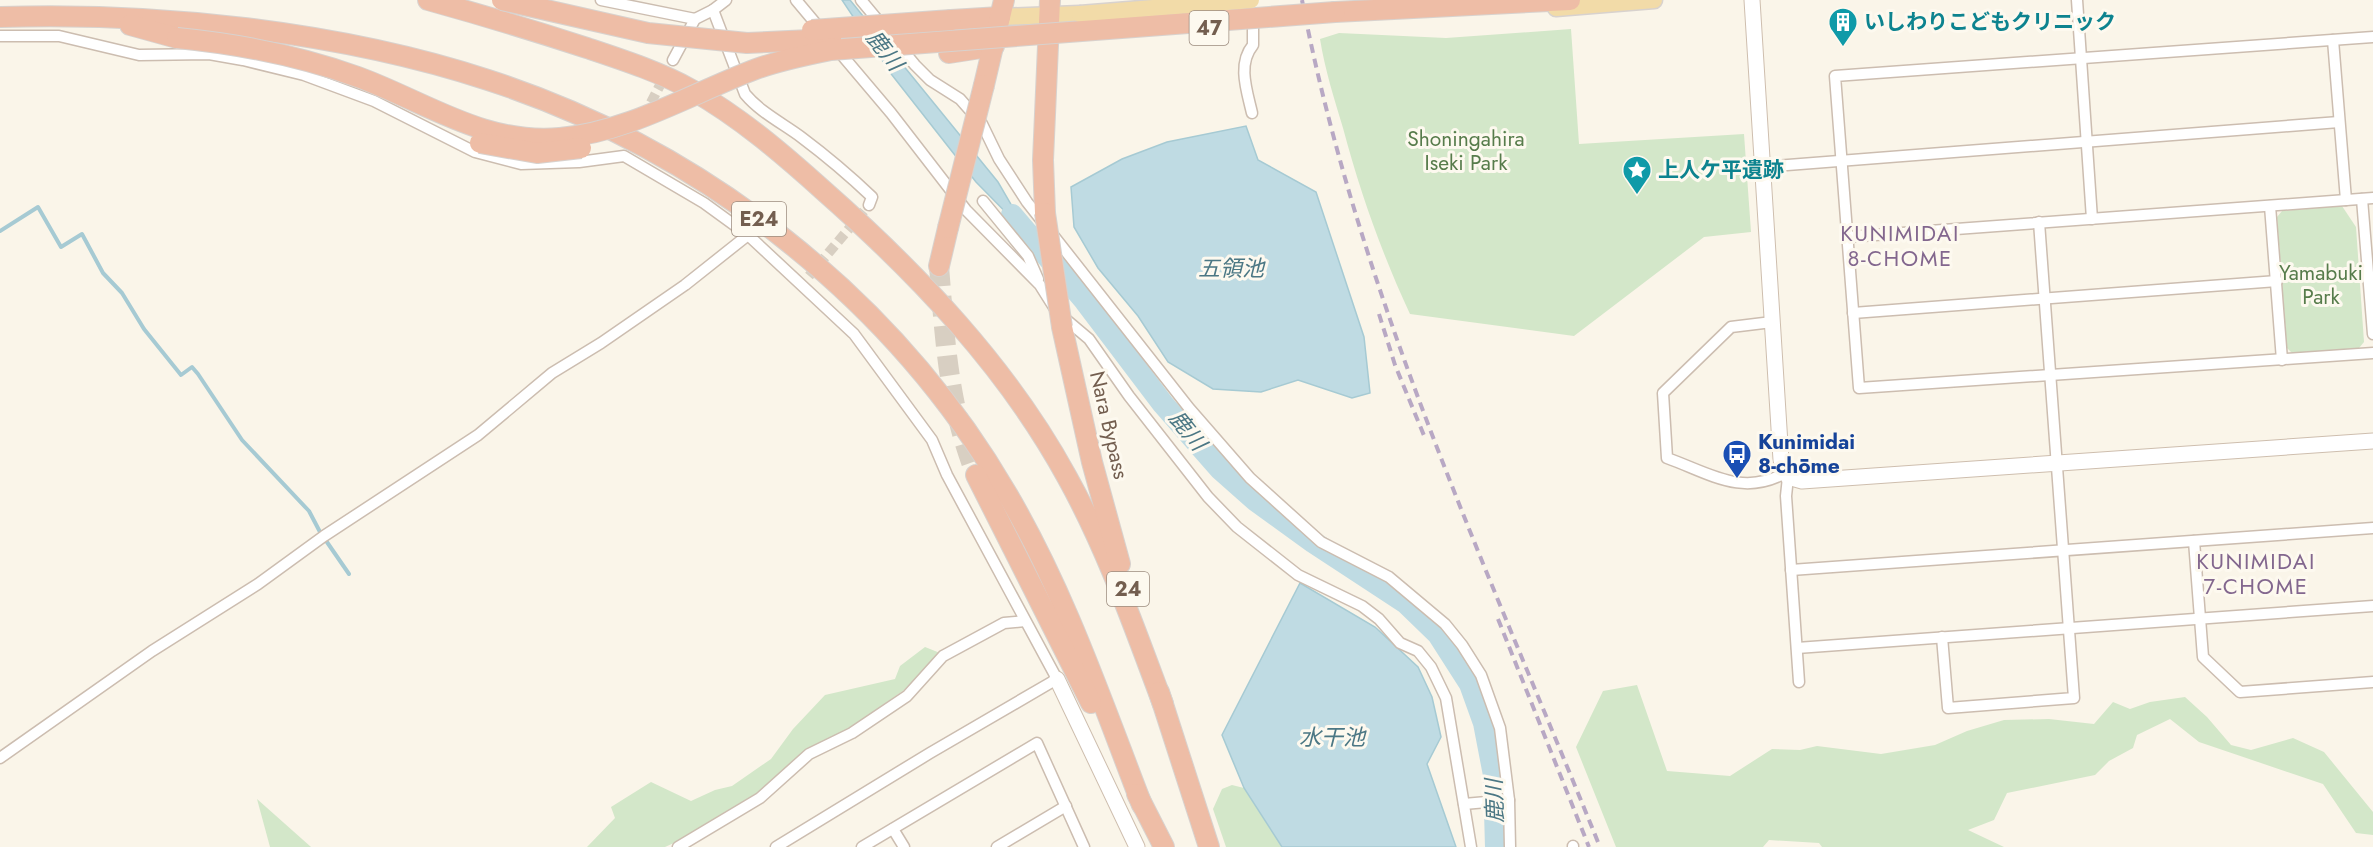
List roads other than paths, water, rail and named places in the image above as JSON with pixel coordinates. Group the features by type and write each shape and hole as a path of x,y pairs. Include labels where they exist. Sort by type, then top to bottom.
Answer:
{"highway":[{"path":"428,0 615,58 691,89 744,124 878,240 968,335 1043,436 1066,475 1101,545 1163,704"},
{"path":"502,0 648,33 747,43 1570,0"},
{"path":"533,0 665,23 732,30 811,30 951,20 1002,9 939,266"},
{"path":"109,18 177,38 267,51 350,74 438,114 478,129 520,137 559,138 620,125 757,69 831,50 1336,13 1408,0"},
{"name":"Nara Bypass","path":"1049,8 1043,160 1045,213 1062,327 1092,462 1163,704 1209,847"},
{"name":"E24","path":"0,16 155,19 308,39 395,55 488,80 586,118 639,144 710,186 769,226 852,297 889,335 929,382 979,448 1011,501 1050,576 1083,653 1142,805"},
{"path":"396,93 445,128 479,143 516,151 556,152 577,150 637,133 748,85 800,68 833,62 949,53 994,46"},
{"path":"976,475 1164,847"}],"main road":[{"name":"47","path":"994,46 1336,13 1455,16 1654,0"},
{"name":"47","path":"1002,9 1049,8 1080,14 1252,5"}],"street":[{"path":"602,0 694,19 713,10 726,0"},
{"path":"796,0 891,113 966,210 1040,285"},
{"path":"861,0 915,65 930,80 960,99 982,124 999,159 1027,202 1189,408 1250,478 1322,542 1389,577 1445,624 1481,675 1500,728 1509,800 1510,847"},
{"path":"1237,0 1240,6 1252,5 1253,45 1245,54 1244,81 1252,113"},
{"path":"1752,0 1781,460 1786,475 1799,682"},
{"path":"2077,0 2092,219"},
{"path":"713,10 745,94 856,182 872,197 869,205"},
{"path":"673,60 694,19"},
{"path":"0,36 59,36 139,55 209,54 243,60 304,75 374,101 475,152 521,164 579,162 624,156 704,203 805,280 854,334 932,440 947,475 1057,680 1137,847"},
{"path":"2373,37 1835,75 1859,388 2373,353"},
{"path":"2333,40 2346,200"},
{"path":"1762,167 2339,122"},
{"path":"1848,237 2367,198 2373,334"},
{"path":"983,201 1028,256 1040,285 1057,312 1089,339 1190,475 1237,527 1298,575 1362,606 1379,619 1400,643 1418,651 1431,667 1446,698 1471,847"},
{"path":"2270,206 2282,360"},
{"path":"1942,637 1948,708 2074,698 2039,222"},
{"path":"0,758 152,651 258,584 324,536 478,435 552,373 601,343 685,285 748,235"},
{"path":"1853,313 2277,281"},
{"path":"1772,322 1731,327 1663,393 1667,458 1742,485 1768,483 1786,475 1802,481 2373,441"},
{"path":"1791,570 2373,528"},
{"path":"2194,541 2203,657 2240,692 2373,682"},
{"path":"1797,648 2373,606"},
{"path":"678,847 760,798 809,754 852,733 907,696 943,656 1004,623 1025,621"},
{"path":"776,847 930,753 1057,680"},
{"path":"862,847 1037,743 1084,847"},
{"path":"1464,804 1509,800"},
{"path":"997,847 1066,806"},
{"path":"892,829 904,847"}],"water":[{"path":"842,0 850,0 998,182 1030,237 976,182 892,75"},
{"name":"五領池","path":"1246,126 1258,160 1316,192 1364,337 1370,393 1352,398 1298,380 1261,392 1213,389 1168,362 1138,316 1098,268 1074,227 1071,187 1122,159 1167,142"},
{"name":"水干池","path":"1300,583 1375,627 1418,667 1432,697 1441,737 1427,764 1456,847 1282,847 1244,788 1222,735"}],"waterway":[{"path":"0,231 38,207 61,247 82,234 103,273 122,293 144,329 181,375 192,367 198,374 242,440 309,511 320,532 349,574"},
{"name":"鹿川","path":"1012,215 1085,301 1163,404 1220,469 1255,500 1313,542 1406,603 1438,634 1470,684 1484,723 1494,775 1496,847"}],"tunnel":[{"path":"644,116 673,60"},
{"path":"809,276 869,205"},
{"path":"939,266 949,372 959,423 976,475"}],"railway":[{"path":"1302,0 1327,110 1357,218 1392,325 1430,430 1600,847"},
{"path":"1379,314 1395,365 1425,438"},
{"path":"1498,619 1589,847"}],"place":[{"name":"いしわりこどもクリニック","path":"1843,48"},
{"name":"上人ケ平遺跡","path":"1637,196"},
{"name":"Kunimidai 8-chōme","path":"1737,480"}],"district":[{"name":"KUNIMIDAI 8-CHOME","path":"1900,246"},
{"name":"KUNIMIDAI 7-CHOME","path":"2256,574"}],"park label":[{"name":"Shoningahira Iseki Park","path":"1466,151"},
{"name":"Yamabuki Park","path":"2321,285"}]}
